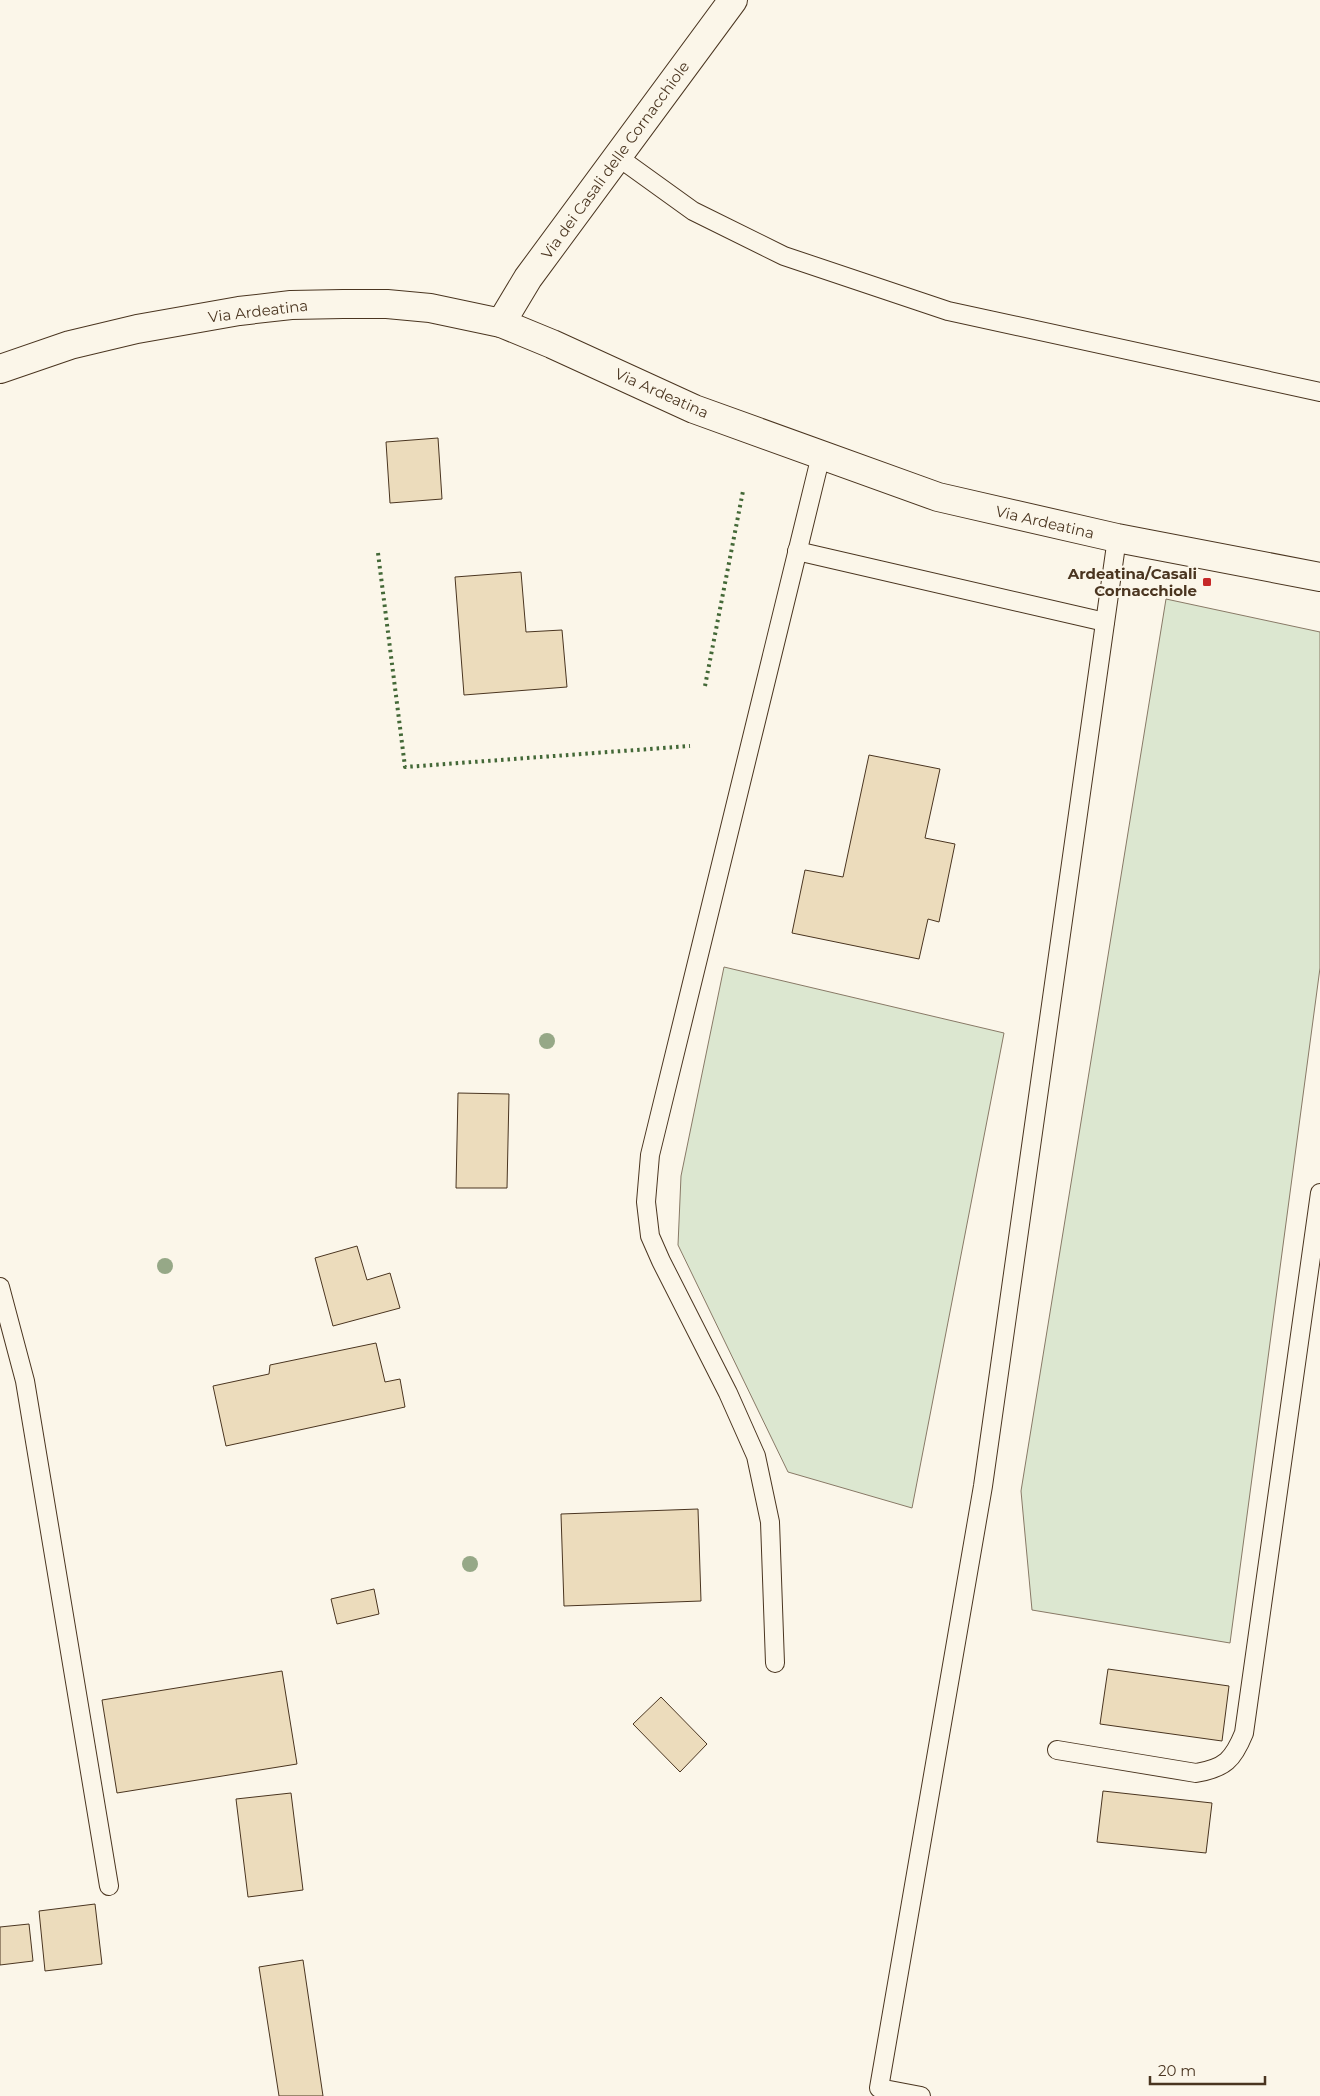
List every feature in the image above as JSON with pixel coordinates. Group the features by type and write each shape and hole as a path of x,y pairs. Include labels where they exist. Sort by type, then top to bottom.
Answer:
{"main road":[{"name":"Via dei Casali delle Cornacchiole","path":"501,323 528,278 733,0"},
{"name":"Via Ardeatina","path":"0,369 70,345 137,329 239,311 291,305 387,304 430,308 501,323 552,344 694,409 938,497 1117,538 1320,577"}],"lane":[{"path":"618,157 693,211 784,256 939,308 1320,392"},
{"path":"775,1663 770,1522 756,1456 728,1393 660,1261 650,1236 646,1202 650,1155 821,455"},
{"path":"921,2096 880,2088 983,1486 1117,538"},
{"path":"797,551 1105,622"},
{"path":"1057,1750 1196,1773 1214,1770 1229,1761 1238,1749 1244,1733 1320,1193"},
{"path":"0,1286 25,1381 109,1886"}],"green space":[{"path":"1166,599 1320,632 1320,968 1230,1643 1032,1610 1021,1491"},
{"path":"724,967 1004,1033 912,1508 788,1472 678,1245 681,1176"}],"building":[{"path":"438,438 442,499 390,503 386,442"},
{"path":"521,572 526,632 562,630 567,687 464,695 455,577"},
{"path":"869,755 940,769 925,838 955,844 939,922 928,919 919,959 792,933 805,870 843,877"},
{"path":"458,1093 509,1094 507,1188 456,1188"},
{"path":"357,1246 367,1280 390,1273 400,1308 333,1326 315,1258"},
{"path":"376,1343 385,1382 400,1379 405,1407 226,1446 213,1386 269,1374 270,1365"},
{"path":"698,1509 701,1601 564,1606 561,1514"},
{"path":"374,1589 379,1614 337,1624 331,1599"},
{"path":"1108,1669 1229,1686 1222,1741 1100,1724"},
{"path":"282,1671 297,1764 117,1793 102,1700"},
{"path":"661,1697 707,1744 680,1772 633,1724"},
{"path":"1103,1791 1212,1803 1206,1853 1097,1842"},
{"path":"291,1793 303,1890 248,1897 236,1799"},
{"path":"95,1904 102,1964 45,1971 39,1911"},
{"path":"29,1924 33,1961 0,1965 0,1927"},
{"path":"303,1960 323,2096 279,2096 259,1967"}],"hedge":[{"path":"705,686 743,491"},
{"path":"378,553 405,767 690,746"}],"place":[{"name":"Ardeatina/Casali Cornacchiole","path":"1207,582"}]}
